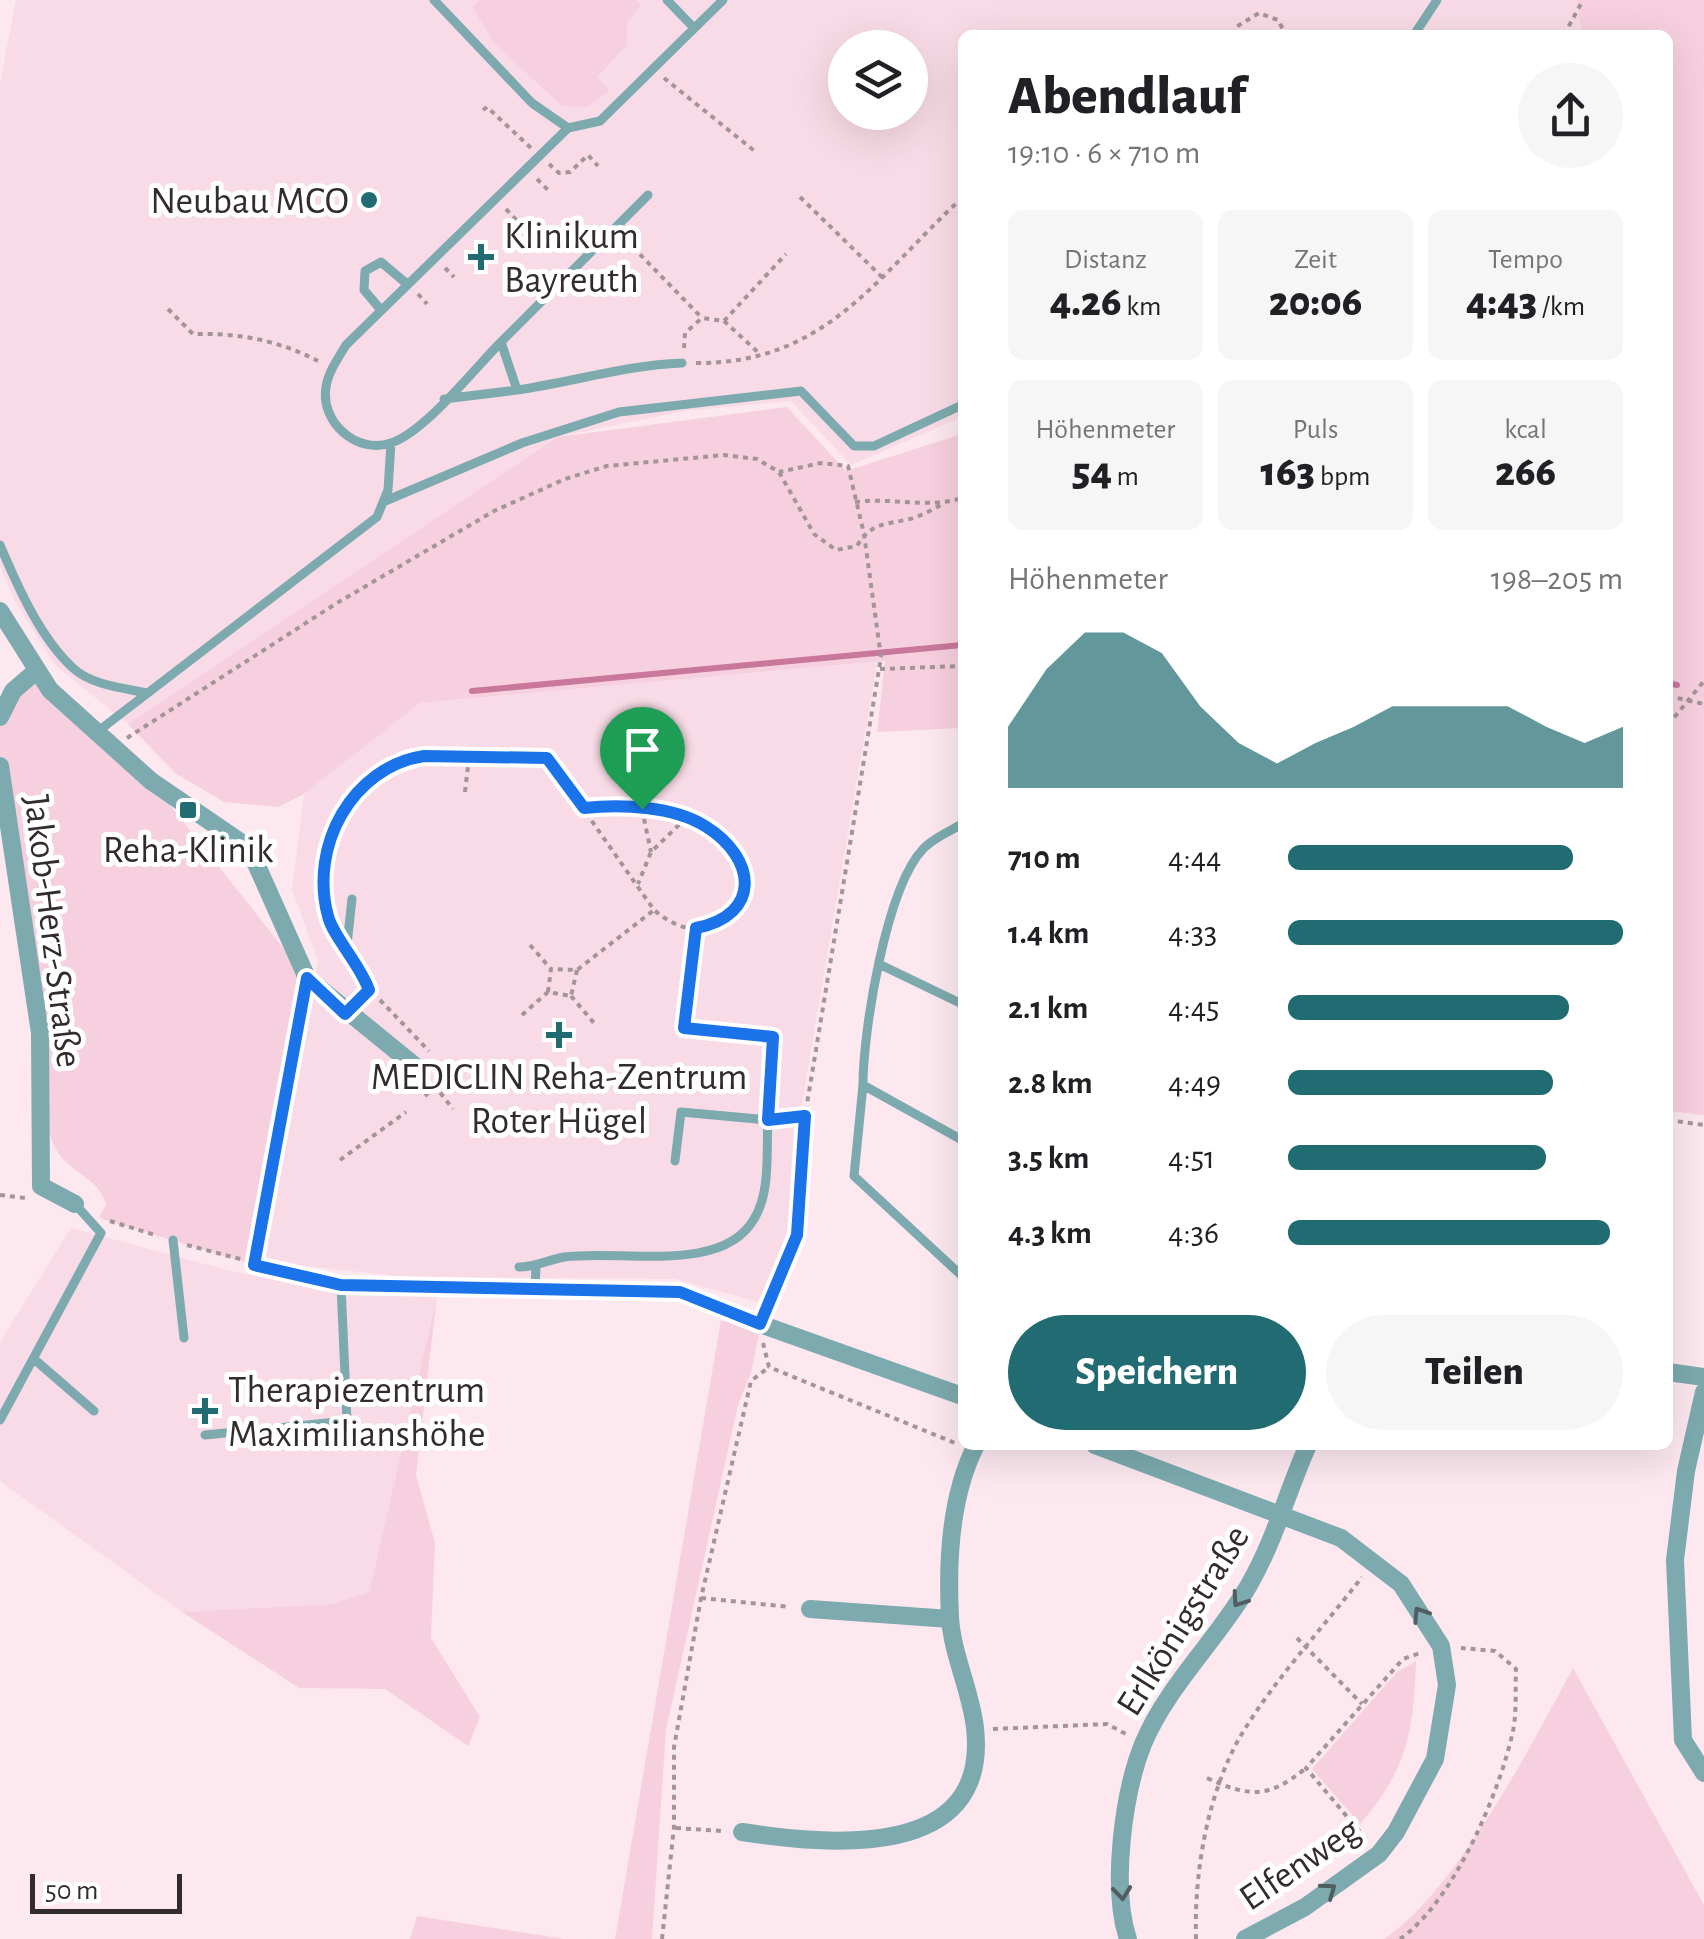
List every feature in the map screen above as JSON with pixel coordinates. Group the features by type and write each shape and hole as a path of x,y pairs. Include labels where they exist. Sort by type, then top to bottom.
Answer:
{"street":[{"path":"0,611 36,672 97,732 151,781 249,848 307,978 345,1014 421,1071"},
{"path":"0,718 14,691 36,672"},
{"name":"Jakob-Herz-Straße","path":"0,766 40,1034 41,1186 75,1204"},
{"path":"760,1324 958,1395"},
{"path":"1673,1373 1704,1377"},
{"path":"1704,1392 1686,1471 1674,1560 1682,1740 1704,1773"},
{"path":"742,1832 792,1840 872,1838 930,1827 955,1806 973,1776 976,1730 950,1620 954,1504 973,1450"},
{"name":"Elfenweg","path":"1110,1450 1341,1538 1401,1584 1442,1646 1447,1686 1435,1759 1396,1832 1379,1854 1306,1907 1245,1939"},
{"name":"Erlkönigstraße","path":"1128,1939 1120,1872 1126,1816 1144,1743 1248,1587 1284,1514 1306,1450"},
{"path":"810,1609 950,1620"}],"lane":[{"path":"434,0 532,104 568,128"},
{"path":"667,0 694,28"},
{"path":"392,443 352,439 336,427 327,412 326,388 346,344 568,128 600,121 723,0"},
{"path":"1417,30 1437,0"},
{"path":"97,732 377,517 392,443 444,399 648,195"},
{"path":"381,310 364,290 365,271 382,262 407,284"},
{"path":"501,342 517,390"},
{"path":"444,399 593,380 648,364 682,363"},
{"path":"383,502 522,443 619,412 801,391 854,446 874,446 958,407"},
{"path":"0,545 45,632 74,670 107,685 147,693"},
{"path":"345,1014 369,990 347,945 328,919 324,883 336,820 358,788 401,760"},
{"path":"958,826 926,846 916,857 900,890 864,1036 854,1176 958,1272"},
{"path":"347,945 352,899"},
{"path":"881,964 958,1002"},
{"path":"863,1085 958,1138"},
{"path":"519,1267 536,1267 562,1257 694,1253 724,1248 744,1234 764,1196 768,1120 680,1112 675,1161"},
{"path":"0,1420 101,1233 75,1204"},
{"path":"173,1240 184,1338"},
{"path":"535,1288 536,1267"},
{"path":"205,1435 347,1421 341,1285"},
{"path":"34,1359 94,1411"}],"path":[{"path":"1567,30 1584,0"},
{"path":"1235,30 1259,12 1278,20 1283,30"},
{"path":"653,68 757,153"},
{"path":"527,168 551,193"},
{"path":"800,197 884,279"},
{"path":"496,199 520,224"},
{"path":"702,318 685,333 682,363 734,363 820,332 884,279 958,202"},
{"path":"615,230 702,318 724,321 760,354"},
{"path":"724,321 786,254"},
{"path":"168,309 193,334 235,333 285,344 332,368"},
{"path":"114,747 337,603 494,511 565,479 607,466 724,455 757,459 780,472 814,534 836,550 858,546 864,534 882,522 906,520 958,499"},
{"path":"769,1367 760,1324 797,1235 805,1116 882,657 864,534 848,466 821,464 780,472"},
{"path":"855,502 886,498 943,504"},
{"path":"880,669 958,666"},
{"path":"1673,719 1704,682"},
{"path":"1673,697 1704,704"},
{"path":"465,792 469,758"},
{"path":"401,760 547,758 654,910 672,926 696,928 721,923 735,913 742,901 745,872 738,856 722,838 702,824 642,809 584,808"},
{"path":"642,809 651,852"},
{"path":"638,884 651,852 685,820"},
{"path":"571,996 577,970 654,910"},
{"path":"696,928 684,1028 773,1037 768,1120 805,1116"},
{"path":"530,945 551,969 577,970"},
{"path":"522,1015 548,992 551,969"},
{"path":"254,1265 307,978"},
{"path":"548,992 571,996 594,1022"},
{"path":"421,1071 453,1108"},
{"path":"340,1160 406,1112"},
{"path":"1673,1121 1704,1125"},
{"path":"75,1204 99,1218 254,1265 341,1285 680,1292 760,1324"},
{"path":"769,1367 958,1442"},
{"path":"662,1939 674,1828 674,1747 701,1598 750,1381 769,1367"},
{"path":"1196,1939 1207,1833 1218,1783 1241,1735 1374,1563"},
{"path":"701,1598 810,1609"},
{"path":"1297,1638 1362,1704"},
{"path":"1208,1778 1258,1793 1279,1790 1306,1768 1403,1659 1442,1646 1495,1651 1516,1668 1513,1729 1465,1854 1424,1922 1400,1939"},
{"path":"976,1730 1108,1724 1144,1743"},
{"path":"1306,1768 1379,1854"},
{"path":"674,1828 742,1832"}],"shaded area":[{"name":"Klinikum Bayreuth","path":"16,0 1615,0 1600,30 958,30 958,419 851,465 791,401 685,411 557,437 128,724 55,665 16,603 0,566 0,83"},
{"path":"480,0 636,0 641,5 627,23 627,45 597,77 610,91 587,107 562,106 495,44 472,7"},
{"path":"1577,0 1704,0 1704,1115 1673,1112 1673,30 1581,30"},
{"path":"787,407 846,471 958,435 958,728 877,732 885,661 420,703 304,794 278,807 224,802 175,773 128,724 557,437"},
{"name":"MEDICLIN Reha-Zentrum Roter Hügel","path":"877,662 801,1109 794,1228 762,1303 675,1279 406,1277 259,1261 318,961 292,889 304,794 420,703"},
{"path":"35,672 151,781 307,978 254,1265 99,1218 106,1204 103,1196 64,1160 52,1140 41,1101 0,766 0,717"},
{"name":"Therapiezentrum Maximilianshöhe","path":"71,1228 227,1270 341,1293 437,1296 369,1592 332,1604 182,1612 0,1481 0,1342"},
{"path":"437,1296 416,1475 435,1543 431,1638 480,1717 468,1746 385,1689 299,1688 182,1612 332,1604 369,1592"},
{"path":"721,1320 759,1334 751,1373 738,1405 666,1730 652,1939 615,1939"},
{"path":"1416,1661 1405,1749 1388,1786 1360,1824 1312,1769 1397,1672"},
{"path":"1573,1668 1704,1905 1704,1939 1384,1939 1411,1917 1465,1853 1514,1776"},
{"path":"417,1916 565,1939 410,1939"}],"waterway":[{"path":"472,691 958,645"},
{"path":"1673,684 1677,685"}],"place":[{"name":"Neubau MCO","path":"369,200"},
{"name":"Klinikum Bayreuth","path":"481,257"},
{"name":"Reha-Klinik","path":"188,810"},
{"name":"MEDICLIN Reha-Zentrum Roter Hügel","path":"559,1035"},
{"name":"Therapiezentrum Maximilianshöhe","path":"205,1411"}],"route":[{"path":"424,756 547,758 584,808 611,805 642,809 702,824 722,838 738,856 745,872 742,901 735,913 721,923 696,928 684,1028 773,1037 768,1120 805,1116 797,1235 760,1324 680,1292 341,1285 254,1265 307,978 345,1014 369,990 362,969 328,919 324,883 336,820 358,788 401,760 424,756"}]}
